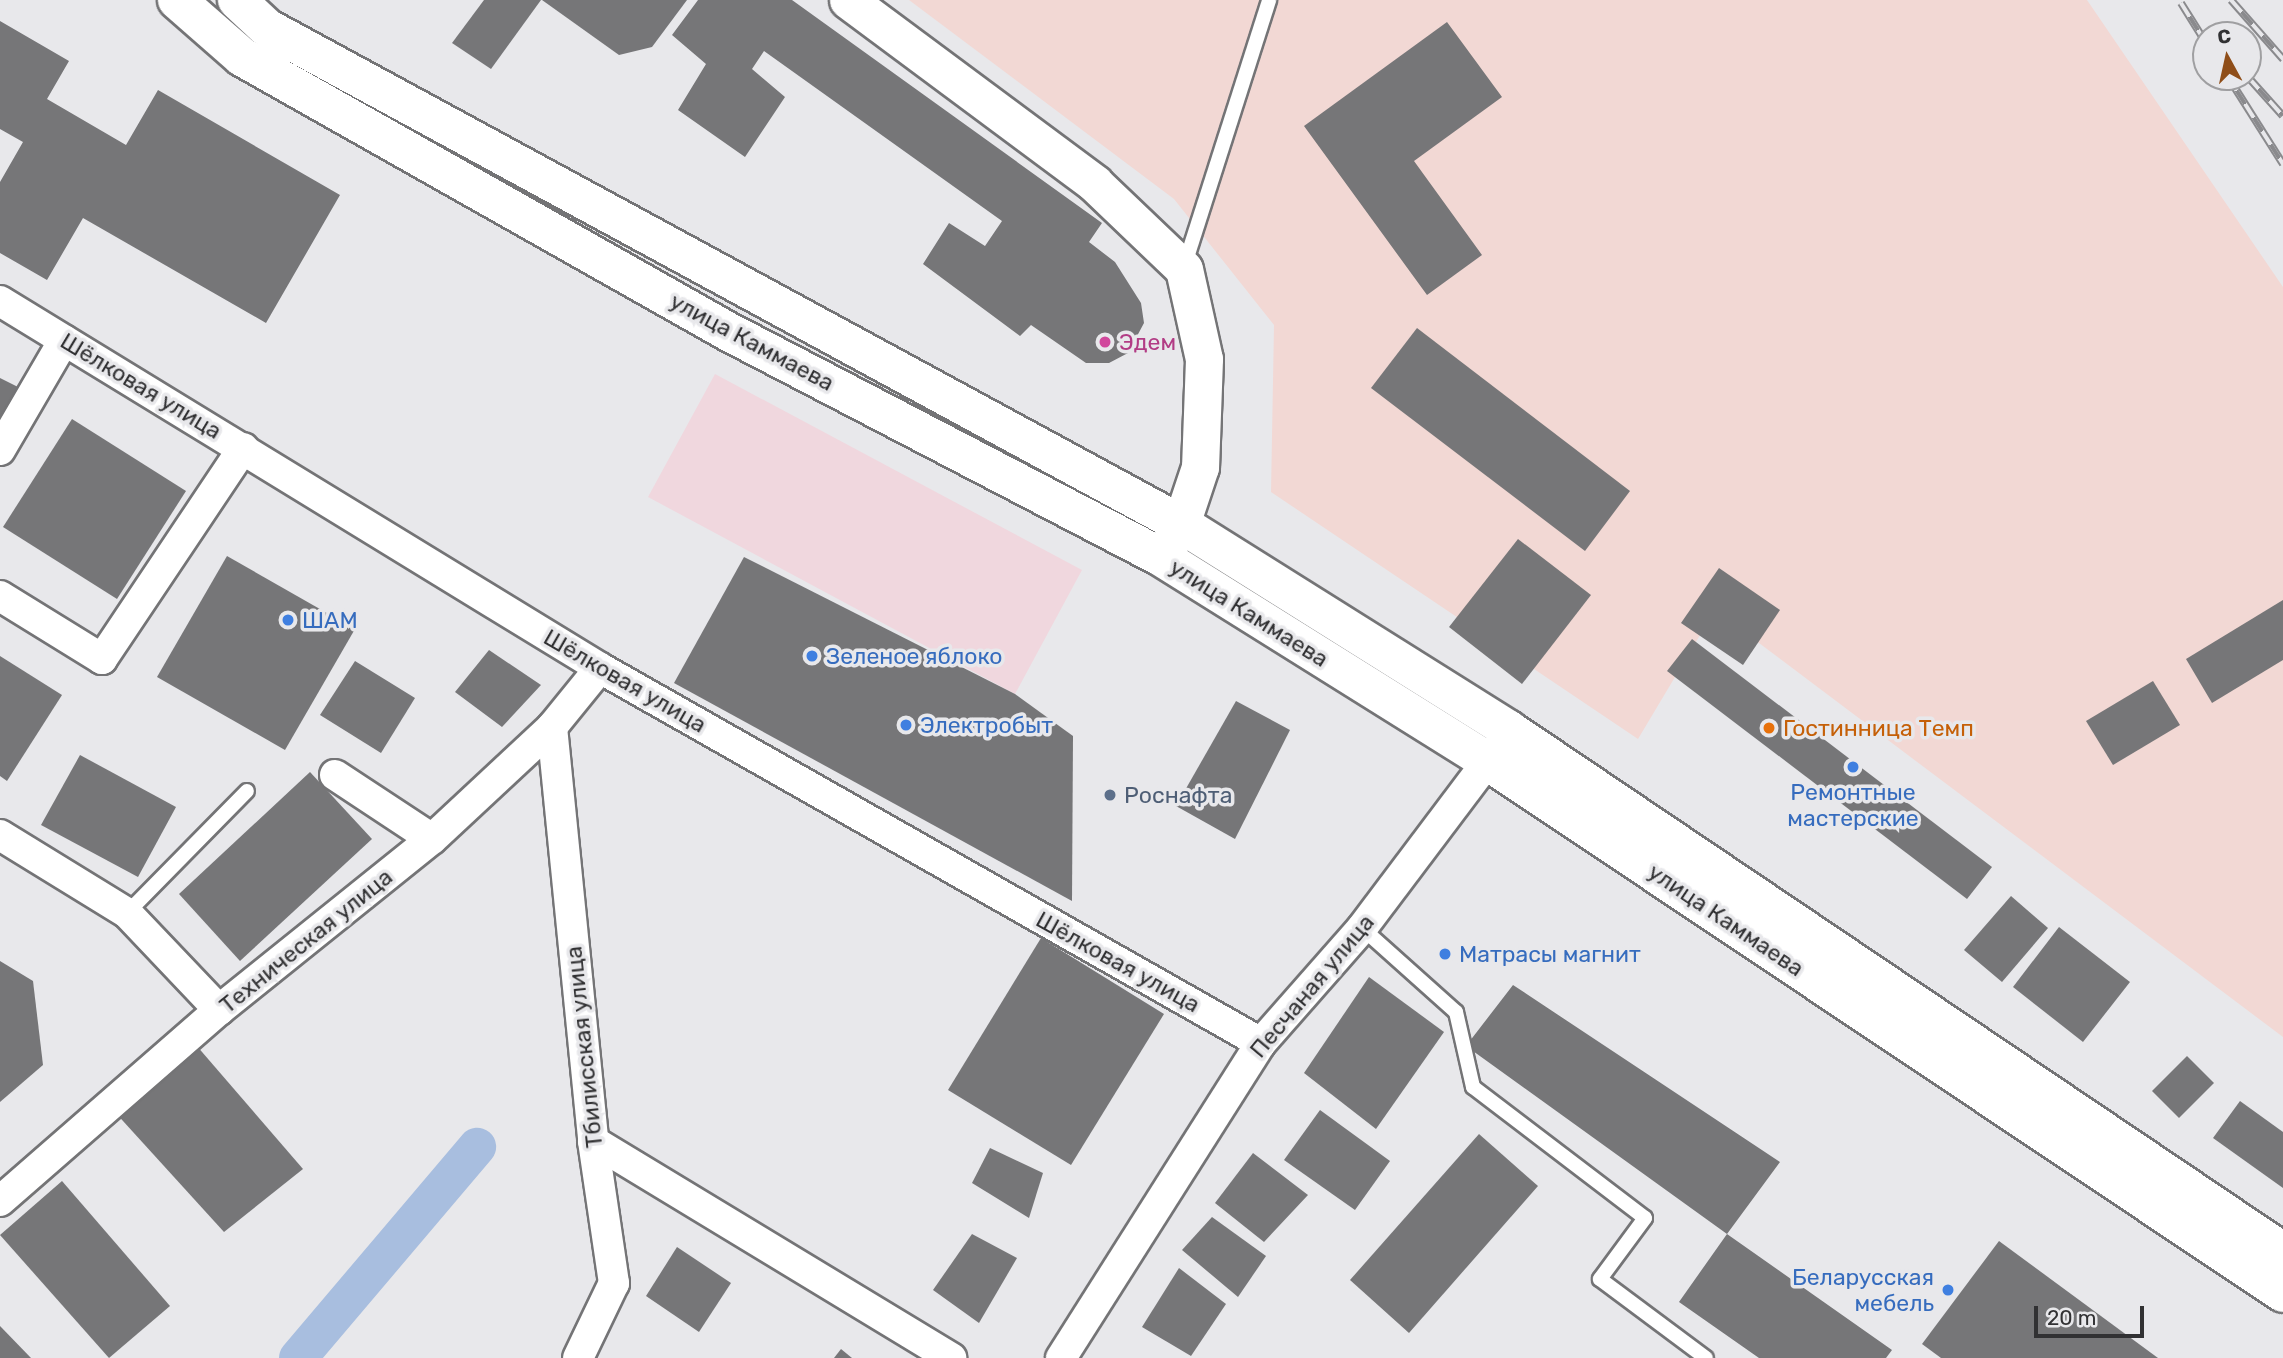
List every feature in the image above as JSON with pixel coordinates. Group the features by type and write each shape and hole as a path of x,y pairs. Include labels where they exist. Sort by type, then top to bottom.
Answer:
{"main road":[{"name":"улица Каммаева","path":"177,0 255,64 727,331 1161,557 1489,762 2283,1293"},
{"name":"улица Каммаева","path":"237,0 267,28 1181,524 1510,730 2283,1252"}],"street":[{"path":"848,0 1094,183 1184,269 1204,359 1200,467 1181,524 1161,557"},
{"name":"Шёлковая улица","path":"0,301 600,668 1261,1043"},
{"path":"0,450 64,340"},
{"path":"0,596 102,659 243,448"},
{"name":"Техническая улица","path":"0,1201 219,1010 432,839 552,727 600,668"},
{"name":"Тбилисская улица","path":"552,727 593,1141 614,1283 578,1358"},
{"name":"Песчаная улица","path":"1068,1356 1261,1043 1362,928 1489,762 1510,730"},
{"path":"335,775 432,839"},
{"path":"0,835 127,913 219,1010"},
{"path":"593,1141 952,1358"}],"lane":[{"path":"1184,269 1269,0"},
{"path":"127,913 247,791"},
{"path":"1362,928 1456,1012 1473,1087 1645,1218 1600,1279 1706,1358"}],"shaded area":[{"path":"909,0 2087,0 2283,287 2283,1037 1715,610 1638,739 1271,492 1274,325 1174,199"},
{"path":"715,374 1082,570 1015,694 648,497"}],"building":[{"path":"484,0 541,0 491,69 452,43"},
{"path":"542,0 687,0 652,47 619,55"},
{"path":"698,0 792,0 1102,223 1089,242 1115,262 1141,303 1144,323 1128,353 1109,363 1086,363 1031,325 1020,336 923,264 949,223 985,246 1002,221 764,51 752,69 785,97 745,157 678,110 706,64 672,35"},
{"path":"0,21 69,61 47,99 126,145 158,90 340,195 266,323 83,218 47,280 0,253 0,182 23,142 0,129"},
{"path":"1447,22 1502,97 1414,161 1482,255 1427,295 1304,126"},
{"path":"1417,328 1630,491 1585,551 1371,388"},
{"path":"0,378 18,387 0,421"},
{"path":"72,419 186,491 117,599 3,527"},
{"path":"1518,539 1591,595 1522,684 1449,627"},
{"path":"227,556 355,629 285,750 157,677"},
{"path":"744,557 1015,694 1073,736 1072,901 674,683"},
{"path":"1719,568 1780,610 1743,665 1681,623"},
{"path":"2283,600 2283,660 2212,703 2186,659"},
{"path":"1692,639 1992,867 1967,899 1667,671"},
{"path":"489,650 541,685 502,727 455,692"},
{"path":"0,656 62,695 7,781 0,776"},
{"path":"355,661 415,698 381,753 320,715"},
{"path":"2153,681 2180,725 2113,765 2086,721"},
{"path":"1236,701 1290,730 1235,839 1176,806"},
{"path":"80,755 176,807 138,877 41,825"},
{"path":"310,772 372,839 240,961 179,894"},
{"path":"2011,896 2048,928 2002,982 1964,950"},
{"path":"2059,927 2130,982 2083,1042 2013,987"},
{"path":"1041,938 1164,1014 1071,1165 948,1090"},
{"path":"0,961 33,981 43,1065 0,1102"},
{"path":"1369,977 1444,1032 1376,1129 1304,1073"},
{"path":"1513,985 1780,1162 1727,1234 1466,1046"},
{"path":"196,1045 303,1169 224,1232 113,1110"},
{"path":"2187,1056 2214,1083 2179,1118 2152,1091"},
{"path":"2240,1101 2283,1132 2283,1188 2213,1138"},
{"path":"1320,1110 1390,1161 1355,1210 1284,1160"},
{"path":"1479,1134 1538,1186 1409,1333 1350,1280"},
{"path":"990,1148 1043,1173 1029,1218 972,1183"},
{"path":"1253,1153 1308,1195 1264,1242 1215,1203"},
{"path":"62,1181 170,1306 109,1358 0,1235"},
{"path":"1212,1217 1266,1256 1238,1297 1182,1250"},
{"path":"972,1234 1017,1258 979,1323 933,1290"},
{"path":"1727,1234 1892,1350 1886,1358 1759,1358 1679,1302"},
{"path":"1999,1241 2158,1358 1941,1358 1922,1344"},
{"path":"677,1247 731,1283 699,1332 646,1296"},
{"path":"1179,1268 1226,1304 1191,1356 1142,1327"},
{"path":"0,1326 31,1358 0,1358"},
{"path":"841,1349 852,1358 834,1358"}],"waterway":[{"path":"298,1358 477,1147"}],"railway":[{"path":"2231,0 2283,59"},
{"path":"2181,3 2192,21"},
{"path":"2237,91 2283,164"},
{"path":"2261,91 2283,116"}],"place":[{"name":"Эдем","path":"1105,342"},
{"name":"ШАМ","path":"288,620"},
{"name":"Зеленое яблоко","path":"812,656"},
{"name":"Электробыт","path":"906,725"},
{"name":"Гостинница Темп","path":"1769,728"},
{"name":"Ремонтные мастерские","path":"1853,767"},
{"name":"Роснафта","path":"1110,795"},
{"name":"Матрасы магнит","path":"1445,954"},
{"name":"Беларусская мебель","path":"1948,1290"}]}
